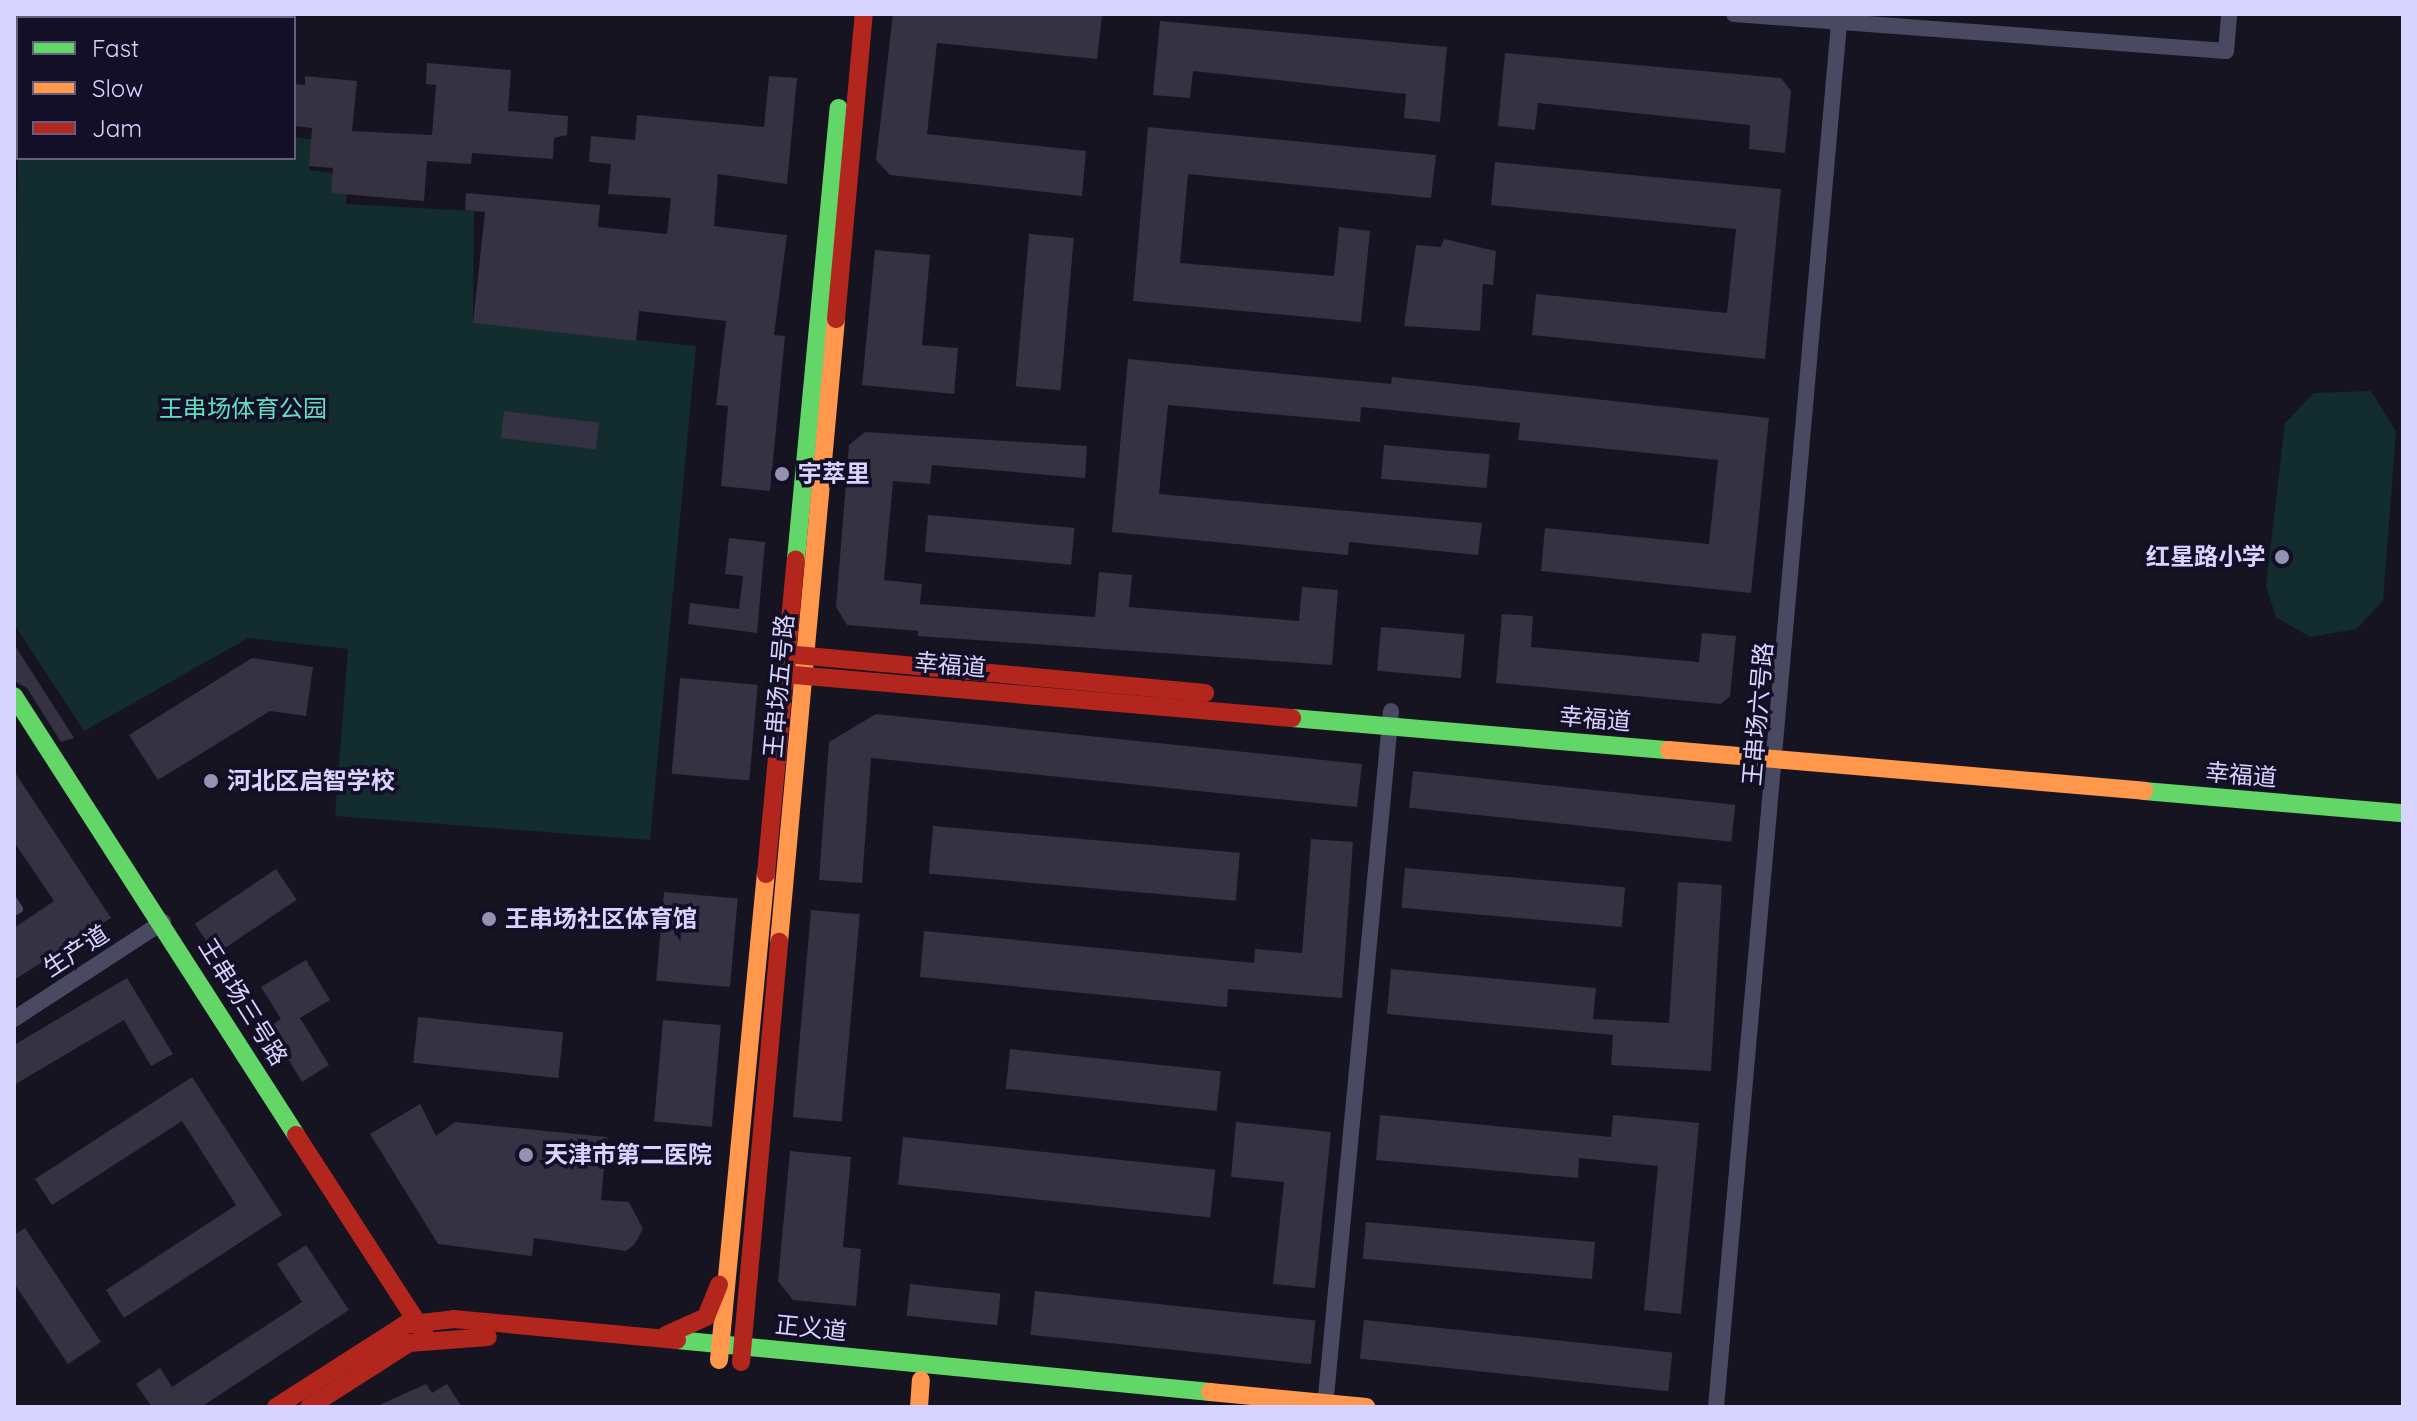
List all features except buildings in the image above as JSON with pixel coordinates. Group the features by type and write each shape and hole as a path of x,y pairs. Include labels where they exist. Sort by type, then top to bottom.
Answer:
{"street":[{"name":"王串场五号路","path":"720,1352 848,14"},
{"name":"王串场五号路","path":"742,1354 864,14"},
{"path":"1734,14 2226,51 2229,14"},
{"name":"王串场六号路","path":"1716,1407 1779,752 1839,23"},
{"name":"幸福道","path":"786,654 1390,718"},
{"name":"幸福道","path":"783,674 1390,718 1779,752 2403,813"},
{"name":"王串场三号路","path":"14,696 163,922 427,1337"},
{"path":"1326,1405 1390,718"},
{"name":"幸福道","path":"1779,752 2403,798"},
{"name":"生产道","path":"14,1019 163,922"},
{"path":"653,1346 701,1321 731,1276"},
{"path":"276,1407 416,1320"},
{"name":"正义道","path":"416,1320 720,1352 1366,1407"},
{"name":"正义道","path":"309,1407 427,1337 469,1336 720,1352"},
{"name":"正义道","path":"742,1354 921,1380 1215,1407"},
{"path":"919,1407 921,1380"}],"lane":[{"path":"14,901 19,909 14,912"}],"green space":[{"name":"王串场体育公园","path":"296,137 313,140 309,170 348,175 346,204 474,211 473,323 696,346 650,840 335,816 348,649 248,638 84,731 14,624 17,160 296,160"},
{"path":"2371,391 2396,432 2383,601 2356,629 2310,637 2276,617 2266,586 2285,423 2314,393"}],"traffic: fast":[{"path":"796,559 839,108"},
{"path":"14,696 296,1135"},
{"path":"1292,718 1669,750"},
{"path":"2144,791 2403,813"},
{"path":"677,1340 1210,1392"}],"traffic: slow":[{"path":"779,942 836,319"},
{"path":"1669,750 2144,791"},
{"path":"719,1360 766,874"},
{"path":"919,1407 921,1380"},
{"path":"1210,1392 1366,1407"}],"traffic: jam":[{"path":"836,319 864,14"},
{"path":"766,874 796,559"},
{"path":"786,654 1205,693"},
{"path":"783,674 1292,718"},
{"path":"741,1362 779,942"},
{"path":"296,1135 424,1333"},
{"path":"666,1335 706,1317 719,1285"},
{"path":"276,1407 404,1325 454,1319 677,1340"},
{"path":"309,1407 409,1343 488,1337"}],"place":[{"name":"宇萃里","path":"782,474"},
{"name":"红星路小学","path":"2282,557"},
{"name":"河北区启智学校","path":"211,781"},
{"name":"王串场社区体育馆","path":"489,919"},
{"name":"天津市第二医院","path":"526,1155"}]}
